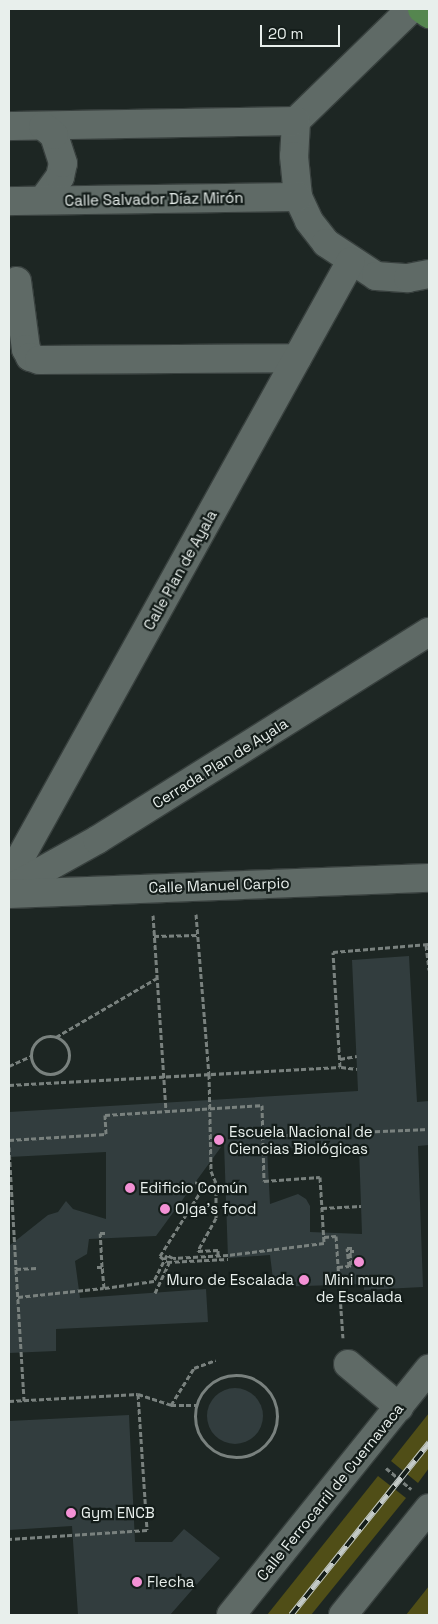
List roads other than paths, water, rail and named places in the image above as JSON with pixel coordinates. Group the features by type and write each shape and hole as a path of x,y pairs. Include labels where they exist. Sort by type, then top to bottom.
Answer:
{"main road":[{"path":"422,9 429,14"}],"street":[{"path":"412,9 296,121 294,156 298,197 309,221 326,244 351,262 376,276 408,278 429,274"},
{"path":"9,126 296,121"},
{"path":"43,126 54,135 62,163 60,177 43,200"},
{"name":"Calle Salvador Díaz Mirón","path":"9,201 298,197"},
{"name":"Calle Plan de Ayala","path":"9,878 351,262"},
{"path":"18,281 26,349 30,356 39,360 297,358"},
{"name":"Cerrada Plan de Ayala","path":"9,889 97,840 429,632"},
{"name":"Calle Manuel Carpio","path":"9,894 151,887 429,878"},
{"path":"346,1355 399,1407"},
{"name":"Calle Ferrocarril de Cuernavaca","path":"231,1615 429,1370"},
{"path":"343,1615 422,1500"}],"railway":[{"path":"291,1615 429,1443"}],"place":[{"name":"Escuela Nacional de Ciencias Biológicas","path":"219,1140"},
{"name":"Edificio Común","path":"130,1188"},
{"name":"Olga's food","path":"165,1209"},
{"name":"Mini muro de Escalada","path":"359,1262"},
{"name":"Muro de Escalada","path":"304,1280"},
{"name":"Gym ENCB","path":"71,1513"},
{"name":"Flecha","path":"137,1582"}]}
